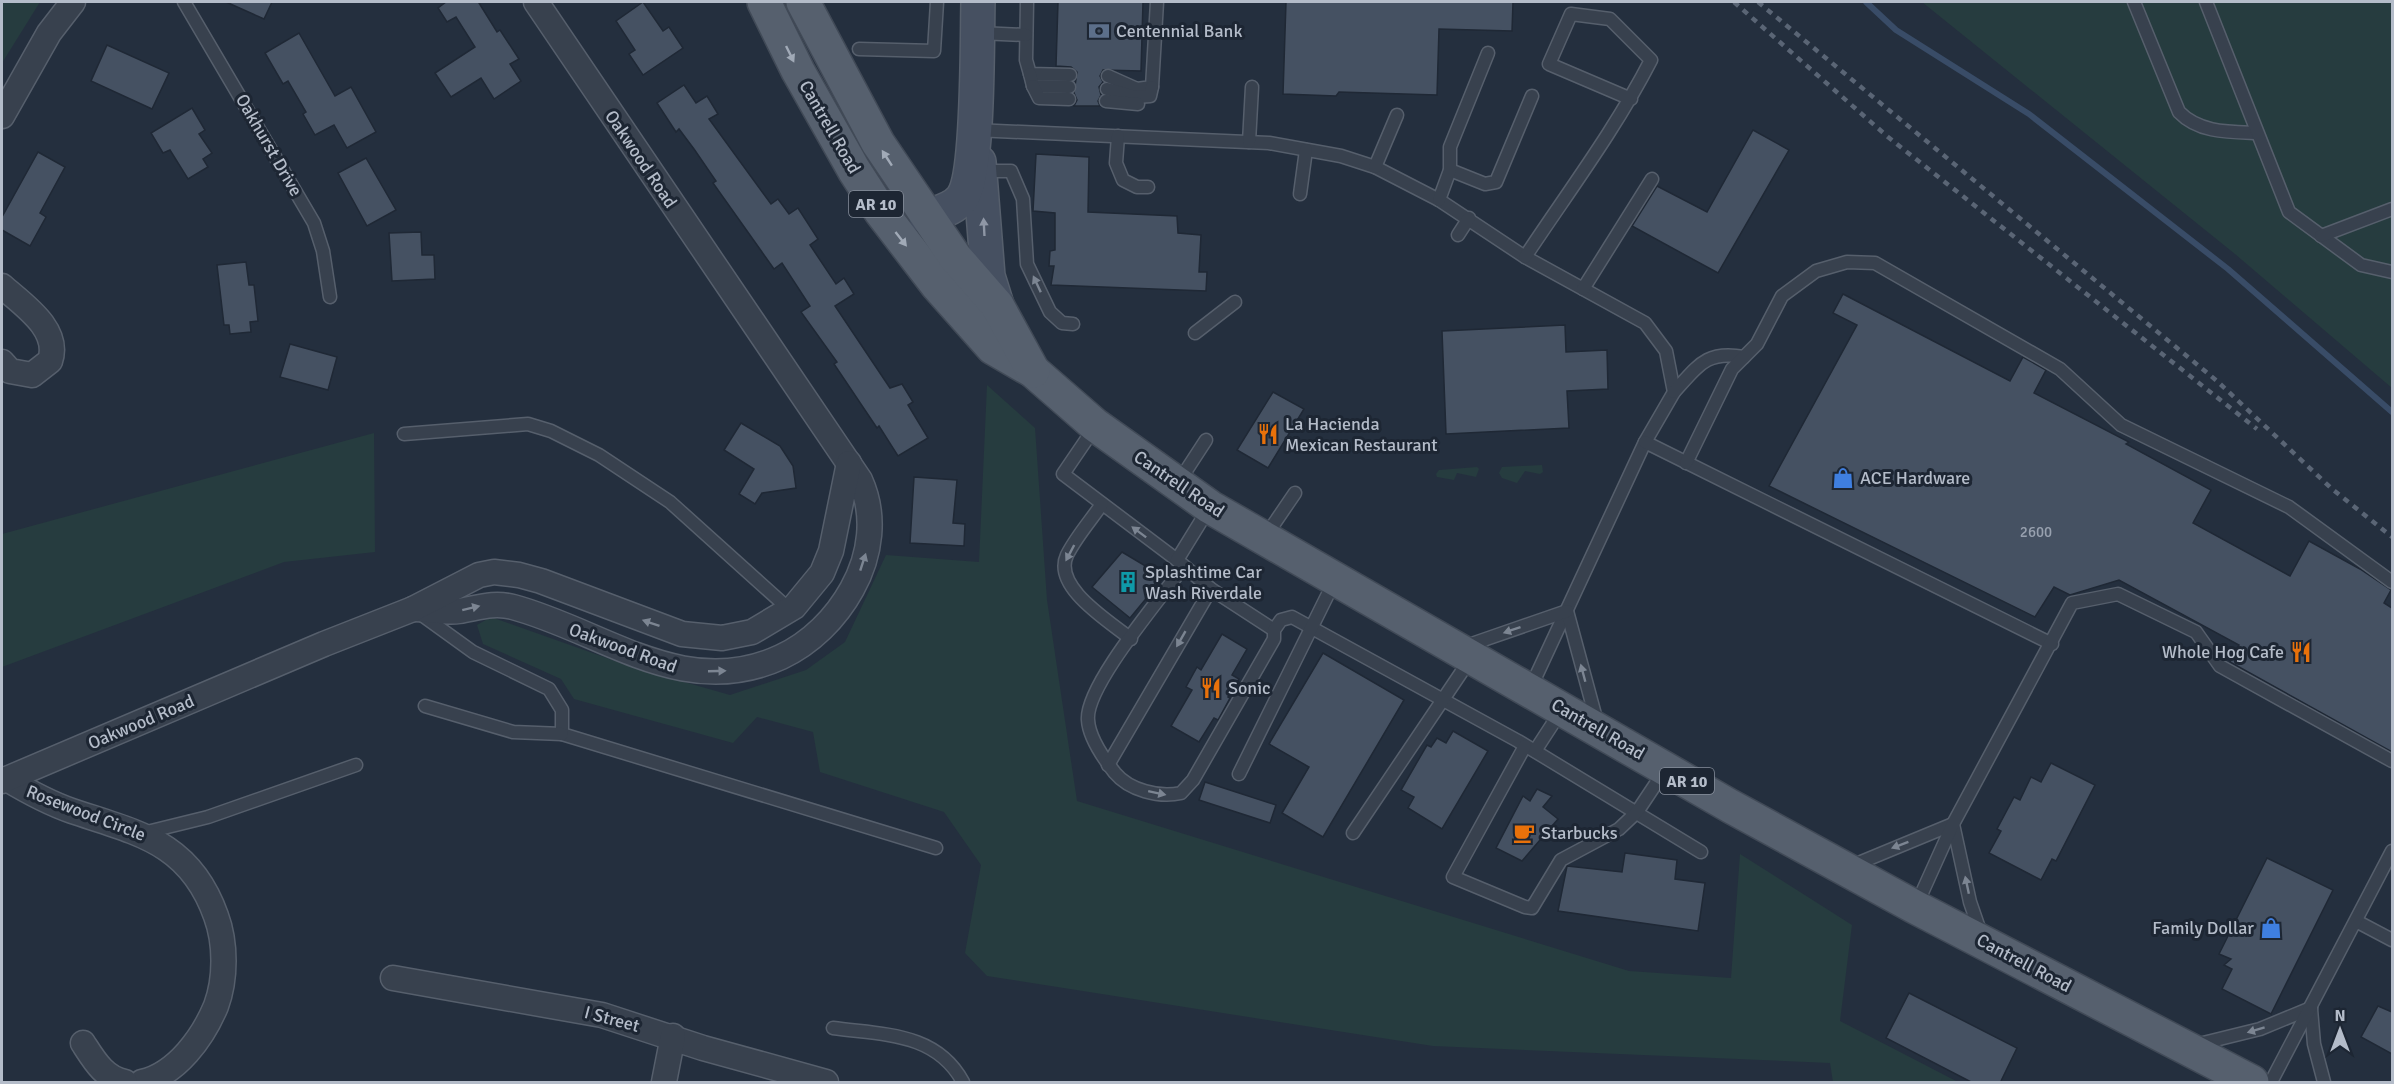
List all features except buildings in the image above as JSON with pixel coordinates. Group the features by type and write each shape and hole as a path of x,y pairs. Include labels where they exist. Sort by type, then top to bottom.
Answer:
{"main road":[{"name":"Cantrell Road","path":"764,2 835,138 881,212 977,332 993,348 1033,371 1095,425 1210,507 1666,769 1915,907 2252,1083"},
{"name":"Cantrell Road","path":"803,2 878,143 960,264 997,305 1033,371"}],"street":[{"path":"2,116 49,33 73,2"},
{"name":"Oakwood Road","path":"413,609 459,611 485,605 512,607 672,668 715,672 743,670 767,663 809,639 837,613 857,581 870,535 870,511 864,490 849,464 536,2"},
{"path":"926,217 955,205 968,188 975,130 978,17"},
{"path":"975,130 981,171 988,276 997,305"},
{"path":"2,286 46,329 53,346 51,361 32,375 10,371 2,362"},
{"name":"Oakwood Road","path":"4,780 324,644 413,609 466,581 494,572 541,581 682,634 708,638 737,636 752,632 790,610 803,599 827,564 849,464"},
{"name":"Rosewood Circle","path":"4,780 70,810 142,833 174,853 199,882 212,905 223,945 219,998 209,1022 182,1058 158,1076 142,1083"},
{"name":"I Street","path":"393,978 602,1015 673,1036 713,1051 826,1083"},
{"path":"664,1083 673,1036"},
{"path":"83,1043 96,1064 110,1077 125,1083"}],"lane":[{"name":"Oakhurst Drive","path":"184,2 314,223 323,251 330,297"},
{"path":"859,49 934,51 937,2"},
{"path":"1027,2 1026,60 1031,80 1039,98 1069,87 1031,80"},
{"path":"1151,91 1157,2"},
{"path":"2134,2 2179,112 2189,122 2222,132 2257,133"},
{"path":"2205,2 2289,212 2361,265 2392,272"},
{"path":"1525,257 1631,99 1651,60 1610,19 1570,14 1549,64 1631,99"},
{"path":"978,17 1026,35"},
{"path":"1439,200 1450,170 1450,147 1488,53"},
{"path":"1108,76 1151,91"},
{"path":"1249,142 1252,87"},
{"path":"1107,95 1136,97 1151,91"},
{"path":"1450,170 1485,184 1496,182 1532,96"},
{"path":"1375,168 1397,115"},
{"path":"975,130 1249,142 1341,156 1375,168 1439,200 1525,257 1645,323 1666,351 1674,392"},
{"path":"1118,136 1116,163 1124,180 1137,187 1149,188"},
{"path":"1300,194 1306,150"},
{"path":"981,171 1011,171 1023,199 1027,264 1050,312 1062,323 1073,324"},
{"path":"1583,289 1652,179"},
{"path":"2321,236 2392,209"},
{"path":"1458,235 1469,218"},
{"path":"1686,463 1732,369 1757,344 1782,296 1816,271 1847,262 1875,263 2060,369 2121,425 2289,507 2392,582"},
{"path":"1195,333 1235,302"},
{"path":"1530,690 1645,442 1674,392 1701,363 1724,353 1744,357"},
{"path":"404,434 528,424 551,431 608,461 670,502 790,610"},
{"path":"1095,425 1063,474 1181,563 1211,589 1274,630"},
{"path":"1177,484 1206,440"},
{"path":"1645,442 2052,644"},
{"path":"1265,538 1295,493"},
{"path":"1102,504 1067,555 1064,572 1069,586 1131,639"},
{"path":"1210,507 1181,563 1095,691 1089,708 1088,720 1094,740 1108,765 1122,782 1134,788 1163,795 1181,793 1193,780 1274,639 1274,630 1281,620 1292,617 1530,749 1701,852"},
{"path":"1239,774 1314,628 1336,579"},
{"path":"1108,765 1211,589"},
{"path":"1915,907 1953,824 2052,644 2072,603 2118,594 2196,632 2220,666 2392,761"},
{"path":"413,609 473,652 549,689 562,710 562,735"},
{"path":"1353,833 1441,700 1464,653 1567,611"},
{"path":"1567,611 1599,729"},
{"path":"425,705 513,732 562,735 936,848"},
{"path":"1563,708 1530,749 1453,877 1532,908 1561,860 1619,829 1637,812 1666,769"},
{"path":"142,833 208,817 356,765"},
{"path":"1847,868 1953,824"},
{"path":"1953,824 1970,902 1983,941"},
{"path":"2271,1083 2392,851"},
{"path":"2356,921 2392,940"},
{"path":"2186,1048 2260,1029 2311,1008"},
{"path":"2311,1008 2314,1044 2324,1083"},
{"path":"833,1028 916,1040 938,1051 953,1066 963,1083"}],"green space":[{"path":"2,2 40,2 2,63"},
{"path":"1922,2 2392,2 2392,388 2235,254"},
{"path":"987,385 1035,428 1047,600 1077,801 1629,971 1731,978 1740,854 1852,925 1840,1021 1958,1082 1833,1082 1830,1063 1433,1046 987,976 965,953 981,865 944,812 820,772 813,732 757,717 733,743 574,699 561,679 483,644 477,625 491,617 632,667 730,695 806,670 845,642 886,555 979,562"},
{"path":"374,433 375,552 284,562 2,667 2,534"},
{"path":"1542,465 1543,472 1540,474 1525,471 1517,483 1502,478 1499,473 1502,467"},
{"path":"1477,467 1479,469 1476,477 1457,473 1454,480 1437,477 1436,474 1439,470"}],"waterway":[{"path":"1866,2 1896,30 2029,114 2228,269 2392,412"}],"railway":[{"path":"1734,2 1888,137 2257,429"},
{"path":"1758,2 2217,381 2332,489 2392,537"}],"place":[{"name":"Centennial Bank","path":"1099,31"},
{"name":"La Hacienda Mexican Restaurant","path":"1268,434"},
{"name":"ACE Hardware","path":"1843,478"},
{"name":"Splashtime Car Wash Riverdale","path":"1128,582"},
{"name":"Whole Hog Cafe","path":"2301,652"},
{"name":"Sonic","path":"1211,688"},
{"name":"Starbucks","path":"1524,833"},
{"name":"Family Dollar","path":"2271,928"}]}
